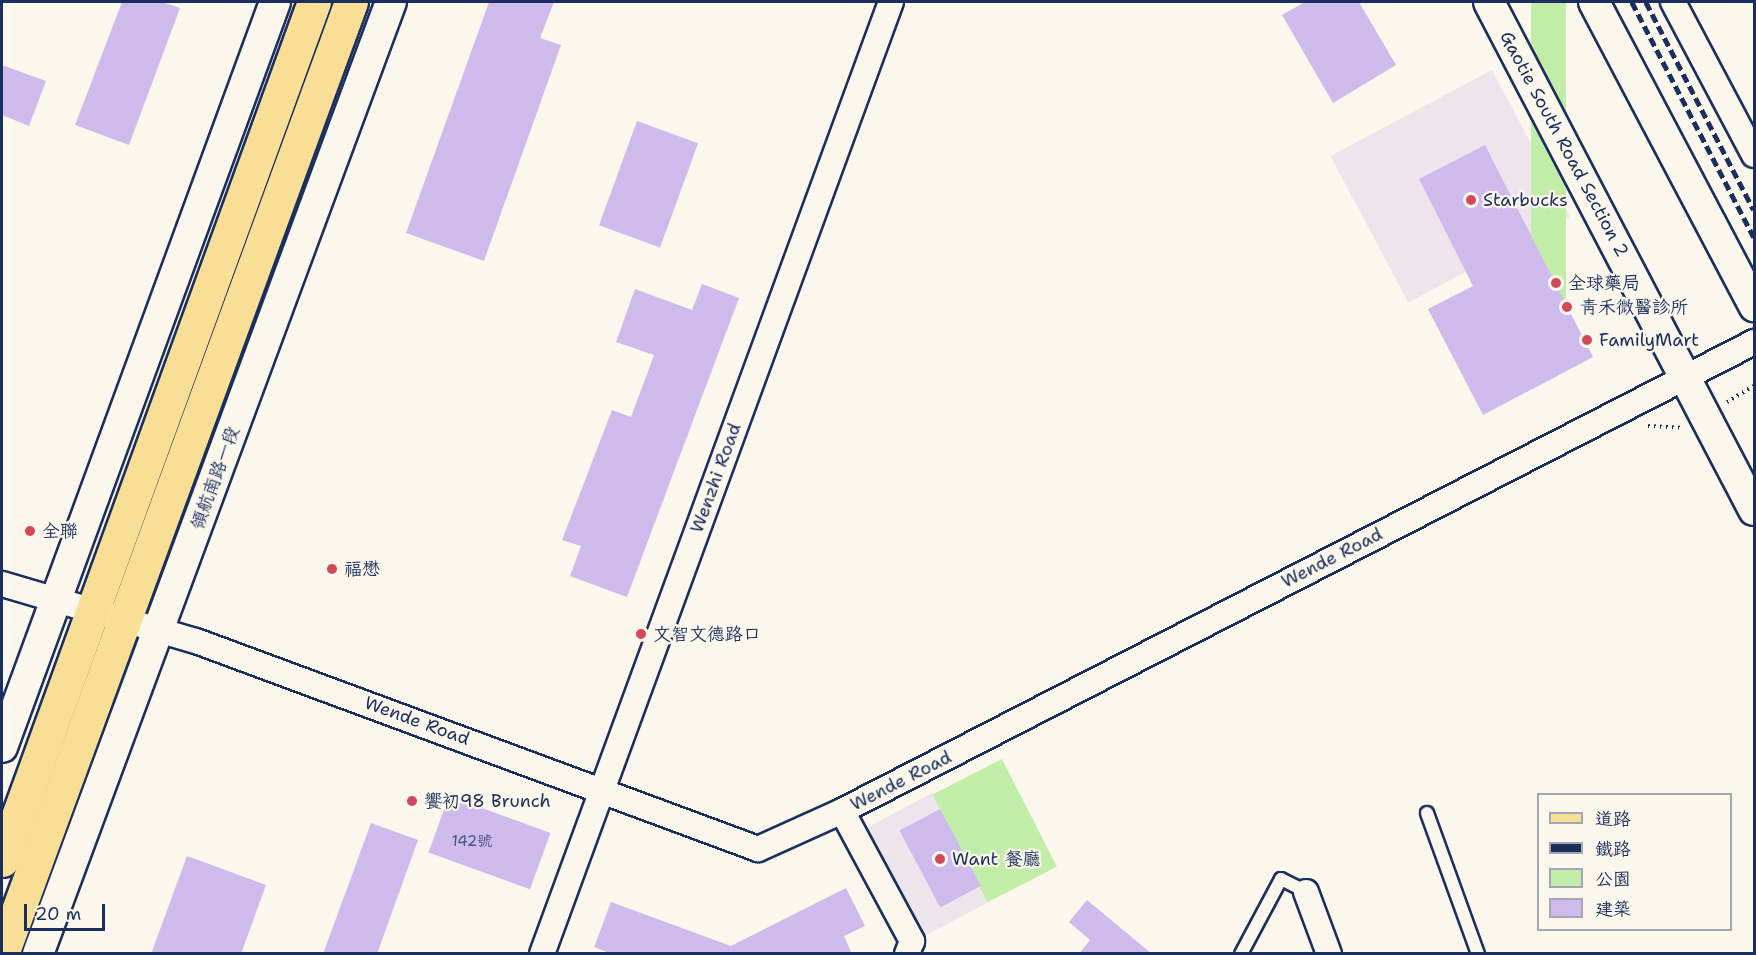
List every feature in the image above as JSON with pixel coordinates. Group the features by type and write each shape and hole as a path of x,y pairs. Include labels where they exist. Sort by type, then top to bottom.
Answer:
{"main road":[{"name":"領航南路一段","path":"2,954 107,616 314,2"},
{"name":"領航南路一段","path":"2,860 107,616 351,2"}],"street":[{"path":"2,747 275,2"},
{"name":"領航南路一段","path":"38,954 391,2"},
{"name":"Wenzhi Road","path":"542,954 891,2"},
{"name":"Gaotie South Road Section 2","path":"1489,2 1755,510"},
{"path":"1594,2 1755,306"},
{"path":"1673,2 1755,155"},
{"name":"Wende Road","path":"2,584 158,631 602,789 758,849 842,812 1755,342"},
{"path":"842,812 912,941 907,954"},
{"path":"1306,891 1329,954"}],"lane":[{"path":"1427,813 1478,954"},
{"path":"1241,954 1281,879 1306,891"}],"shaded area":[{"path":"1492,70 1570,217 1408,302 1330,156"},
{"path":"932,793 990,902 925,936 868,827"}],"green space":[{"path":"1531,2 1566,2 1566,338 1531,338"},
{"path":"1002,759 1057,867 987,902 933,794"}],"building":[{"path":"122,2 162,2 180,8 129,145 75,125"},
{"path":"489,2 554,2 540,38 561,45 484,261 406,233"},
{"path":"1305,2 1359,2 1396,65 1333,103 1282,15"},
{"path":"2,65 46,81 29,126 2,115"},
{"path":"637,121 698,143 660,248 599,225"},
{"path":"1485,145 1593,357 1483,415 1428,309 1473,286 1419,179"},
{"path":"702,284 739,298 627,597 570,576 581,546 562,540 612,410 631,417 654,355 616,342 635,289 692,310"},
{"path":"449,796 550,833 530,889 428,852"},
{"name":"Want 餐廳","path":"940,809 981,886 940,907 899,831"},
{"path":"371,823 418,840 377,954 323,954"},
{"path":"187,856 266,885 241,954 151,954"},
{"path":"846,888 865,926 844,936 852,954 612,954 594,947 611,902 731,946"},
{"path":"1087,900 1152,954 1079,954 1090,940 1069,922"}],"railway":[{"path":"1632,2 1754,237"},
{"path":"1646,2 1754,210"}],"place":[{"name":"Starbucks","path":"1471,200"},
{"name":"全球藥局","path":"1556,283"},
{"name":"青禾微醫診所","path":"1567,307"},
{"name":"FamilyMart","path":"1587,340"},
{"name":"全聯","path":"30,531"},
{"name":"福懋","path":"332,569"},
{"name":"文智文德路口","path":"641,634"},
{"name":"饗初98 Brunch","path":"412,801"},
{"name":"Want 餐廳","path":"940,859"}]}
